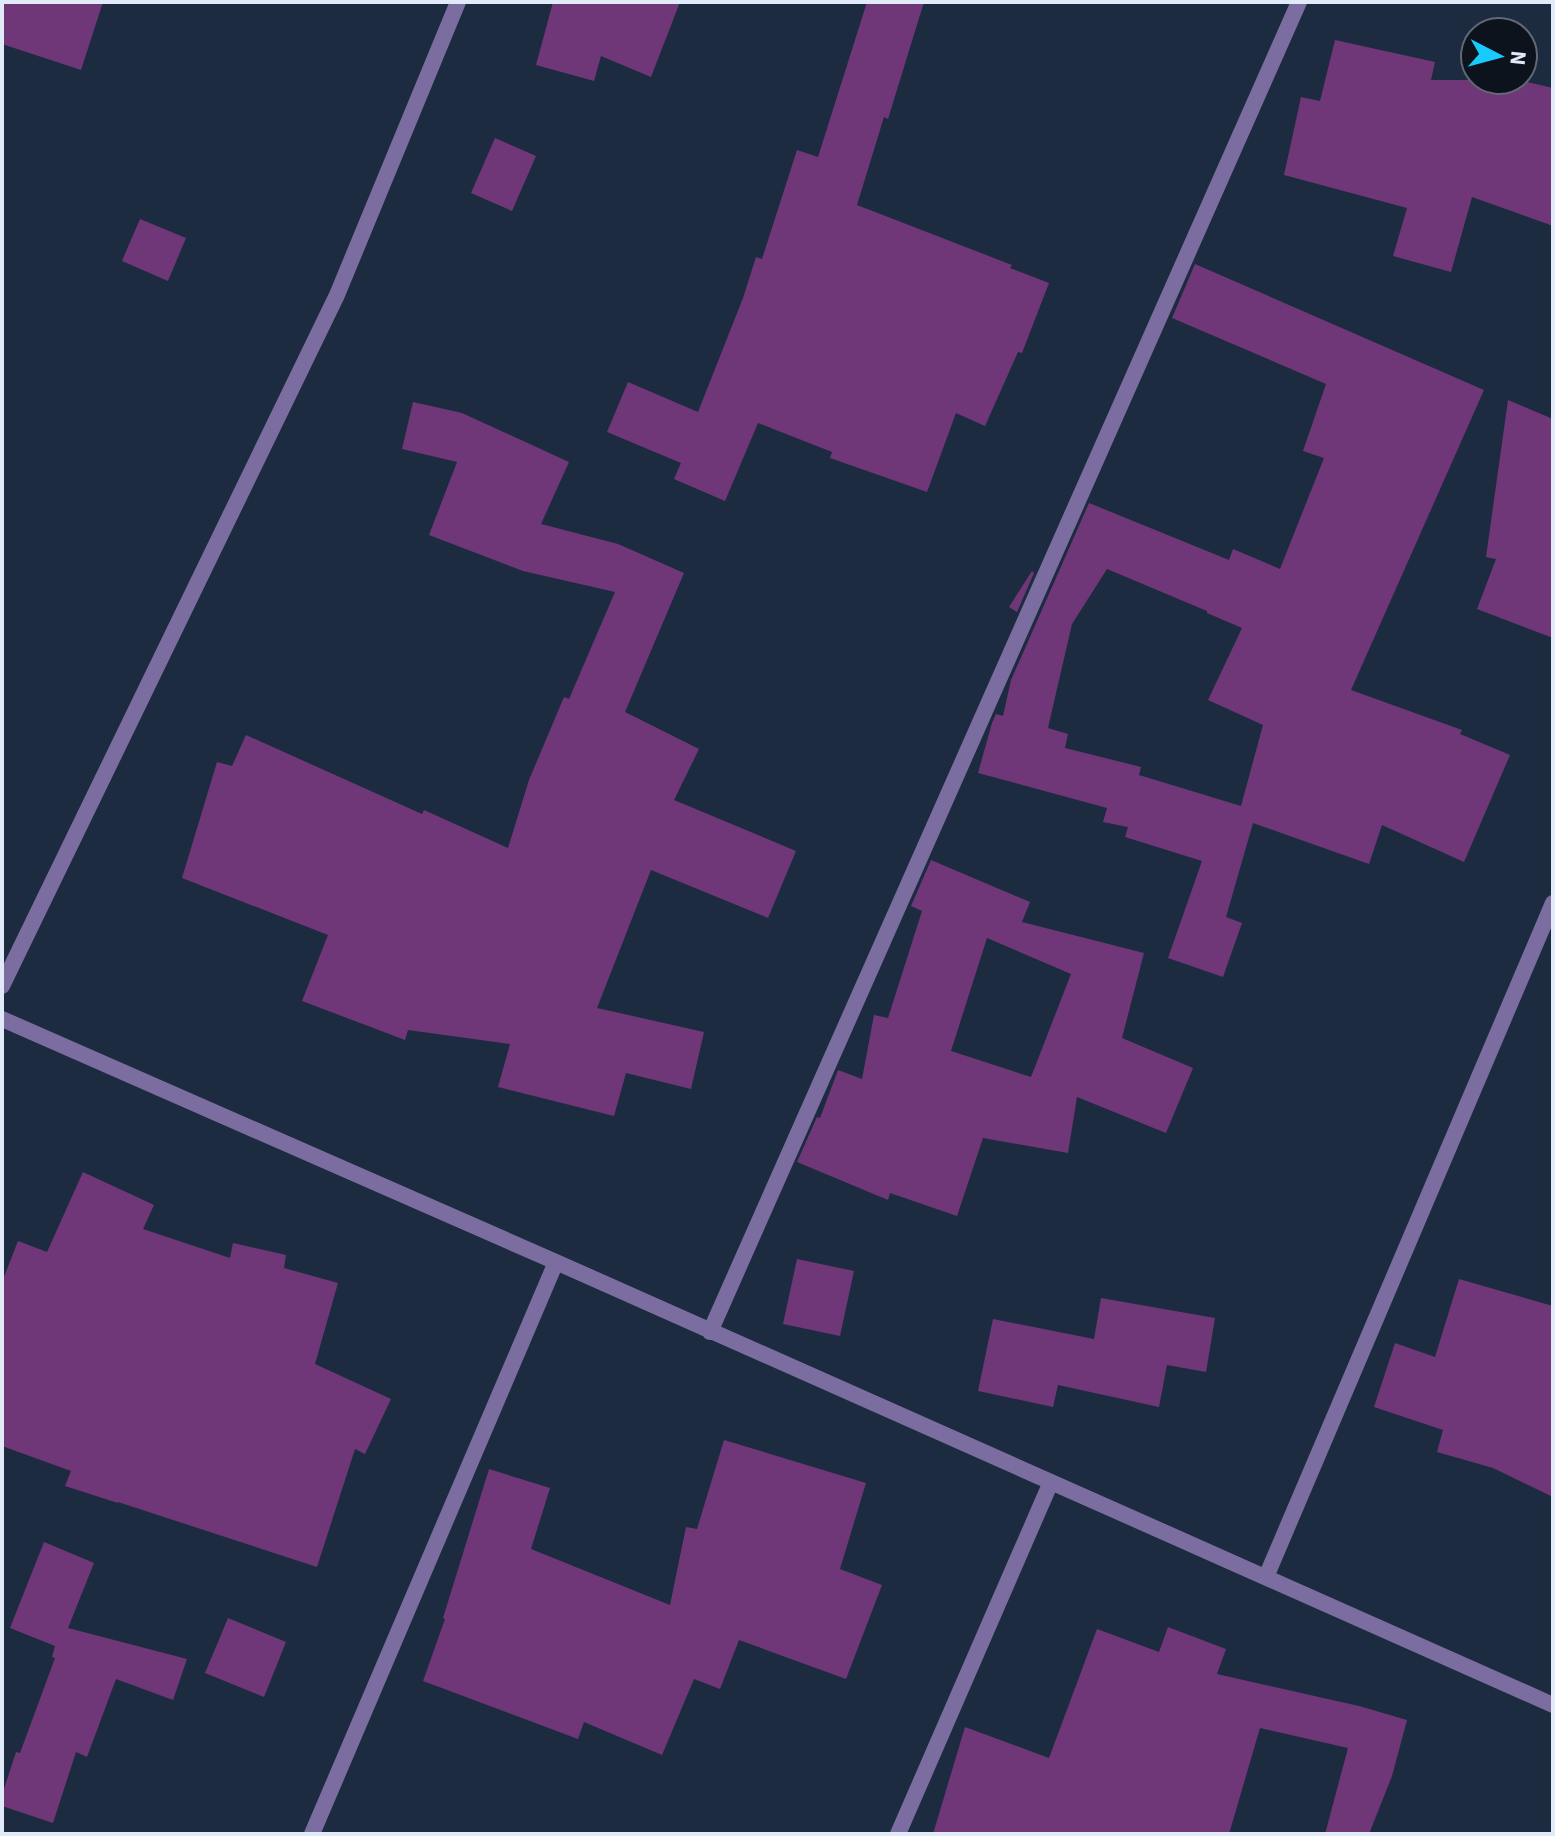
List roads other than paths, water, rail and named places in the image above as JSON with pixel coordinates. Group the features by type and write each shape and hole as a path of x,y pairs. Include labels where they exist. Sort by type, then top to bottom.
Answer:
{"street":[{"path":"2,986 337,295 458,2"},
{"path":"710,1332 1299,2"},
{"path":"1266,1577 1553,903"},
{"path":"2,1019 1553,1705"},
{"path":"312,1834 556,1262"},
{"path":"898,1834 1051,1482"}]}
